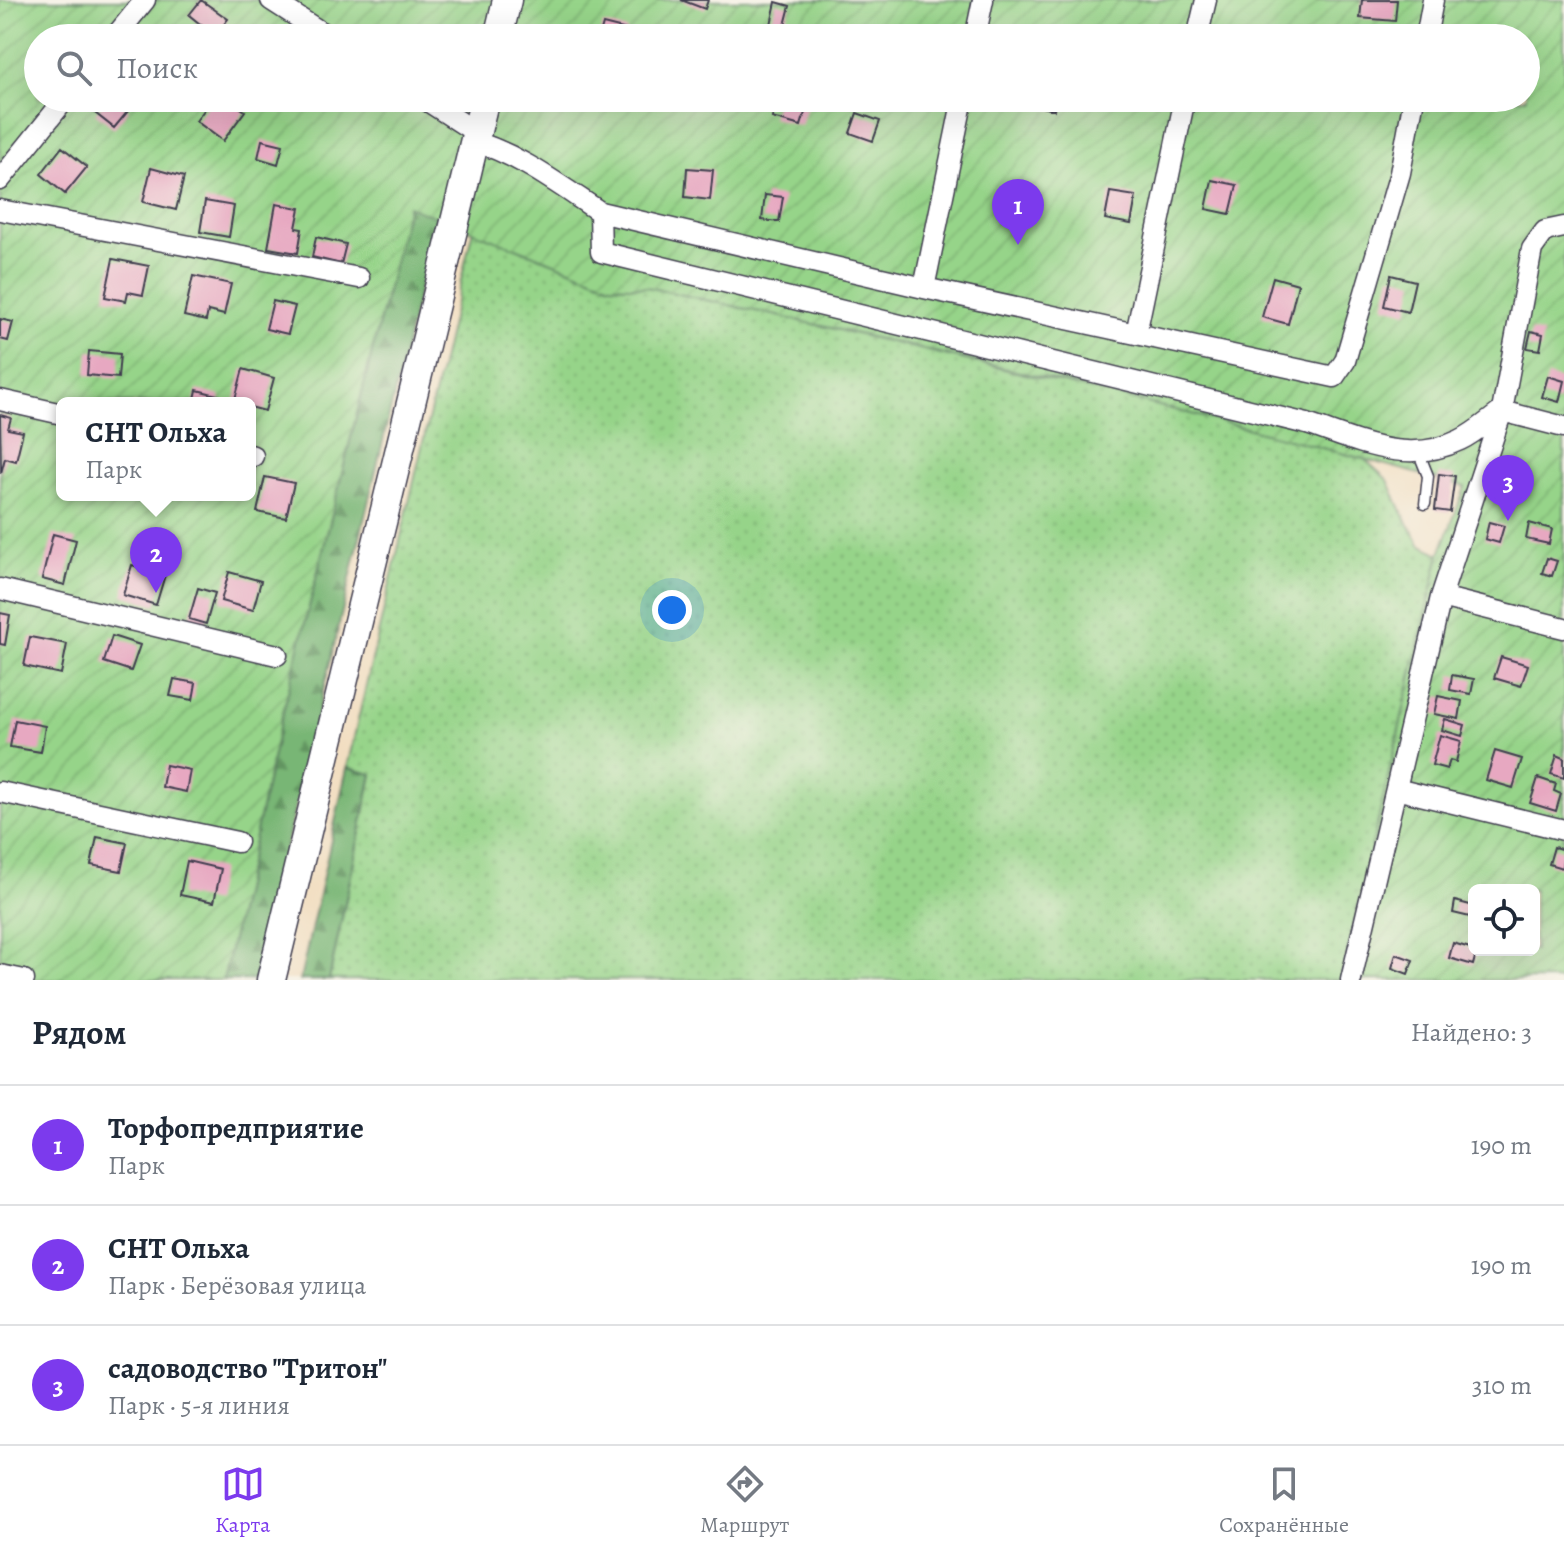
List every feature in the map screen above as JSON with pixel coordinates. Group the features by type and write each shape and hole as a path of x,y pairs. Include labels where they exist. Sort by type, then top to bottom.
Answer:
{"main road":[{"path":"501,24 507,0"},
{"path":"271,980 481,112"}],"street":[{"path":"125,24 145,0"},
{"path":"271,0 308,24"},
{"path":"978,24 983,0"},
{"path":"1200,24 1206,0"},
{"path":"1429,24 1433,0"},
{"path":"0,180 55,112"},
{"path":"442,112 475,137 530,166 600,212 924,288 1334,377 1345,361 1400,173 1411,112"},
{"path":"924,288 960,112"},
{"path":"1136,334 1182,112"},
{"path":"0,210 359,278"},
{"path":"600,212 601,252 1307,424 1381,450 1418,451 1459,440 1502,411 1564,427"},
{"path":"1356,979 1441,597 1502,411 1532,249 1545,231 1564,227"},
{"path":"0,400 56,413"},
{"path":"0,589 277,655"},
{"path":"1441,597 1564,628"},
{"path":"1396,789 1564,830"},
{"path":"0,792 237,842"},
{"path":"0,975 24,980"}],"lane":[{"path":"1418,451 1428,476 1429,490 1425,504"}],"green space":[{"path":"0,0 1564,0 1564,980 1341,980 1440,554 1465,487 1160,406 955,357 647,287 611,285 408,206 278,732 223,980 0,980"},
{"path":"432,112 462,112 254,980 223,980 278,732"},
{"path":"477,212 611,285 647,287 797,320 1223,421 1364,459 1388,480 1420,544 1440,554 1341,980 329,980 372,775 347,767"},
{"path":"347,768 372,774 329,980 300,980"}],"building":[{"path":"201,0 228,19 224,24 200,24 189,15"},
{"path":"681,0 708,0 705,9"},
{"path":"1362,0 1397,0 1395,21 1360,18"},
{"path":"776,2 790,6 785,24 771,24"},
{"path":"96,112 127,112 114,128"},
{"path":"203,112 244,112 223,141 196,121"},
{"path":"774,112 805,112 801,126 772,118"},
{"path":"857,113 880,121 873,141 850,133"},
{"path":"262,140 283,145 278,164 258,158"},
{"path":"62,147 87,167 65,194 41,174"},
{"path":"151,168 184,177 176,210 143,202"},
{"path":"687,168 713,170 710,200 685,197"},
{"path":"1212,180 1237,185 1230,214 1206,209"},
{"path":"1110,192 1136,196 1131,224 1105,219"},
{"path":"765,195 783,197 779,222 762,220"},
{"path":"205,201 234,206 229,237 200,232"},
{"path":"276,204 300,208 296,228 302,229 298,253 268,248"},
{"path":"316,237 346,244 341,264 312,257"},
{"path":"113,259 149,266 143,295 128,292 126,301 105,297"},
{"path":"1391,275 1415,281 1408,312 1384,306"},
{"path":"193,276 231,284 224,315 208,311 206,321 184,316"},
{"path":"1273,277 1298,284 1288,324 1262,317"},
{"path":"273,301 295,306 288,334 266,329"},
{"path":"0,319 13,322 8,341 0,339"},
{"path":"1531,331 1543,334 1540,350 1527,348"},
{"path":"89,351 120,354 118,378 87,375"},
{"path":"243,369 274,378 265,411 256,409 256,397 236,397"},
{"path":"1548,376 1564,381 1559,402 1542,397"},
{"path":"197,390 221,396 221,397 195,397"},
{"path":"0,415 11,418 8,429 23,432 16,461 5,458 1,473"},
{"path":"1439,474 1455,476 1450,512 1435,510"},
{"path":"265,477 294,483 286,518 257,512"},
{"path":"1489,522 1504,526 1499,543 1485,539"},
{"path":"1529,523 1552,529 1549,544 1526,539"},
{"path":"53,534 76,540 65,585 42,579"},
{"path":"1547,558 1557,561 1552,576 1542,573"},
{"path":"132,565 165,575 156,605 123,595"},
{"path":"229,572 261,581 253,610 221,601"},
{"path":"198,588 215,593 206,624 189,619"},
{"path":"0,613 10,615 5,645 0,644"},
{"path":"112,636 140,645 131,671 104,662"},
{"path":"30,637 67,644 61,674 24,666"},
{"path":"1501,657 1528,665 1521,686 1494,678"},
{"path":"1452,675 1474,679 1471,694 1450,690"},
{"path":"174,679 196,683 193,700 170,696"},
{"path":"1438,696 1462,701 1459,719 1434,714"},
{"path":"1445,719 1465,725 1462,736 1442,730"},
{"path":"15,720 45,726 41,752 10,747"},
{"path":"1440,735 1461,741 1456,762 1450,760 1447,769 1432,765"},
{"path":"1495,751 1522,759 1513,788 1486,780"},
{"path":"1557,755 1564,758 1564,778 1551,774"},
{"path":"166,765 190,770 186,792 162,787"},
{"path":"1538,778 1556,784 1554,791 1561,794 1556,811 1530,803"},
{"path":"97,837 127,843 121,871 91,865"},
{"path":"1554,847 1564,850 1562,868 1549,864"},
{"path":"187,861 221,869 214,902 180,895"},
{"path":"1455,901 1468,904 1468,917 1453,913"},
{"path":"1453,943 1468,947 1468,956 1475,956 1473,965 1449,958"},
{"path":"1396,954 1413,960 1408,974 1392,968"}],"place":[{"name":"Торфопредприятие","path":"1018,245"},
{"name":"садоводство \"Тритон\"","path":"1508,521"},
{"name":"СНТ Ольха","path":"156,593"}]}
